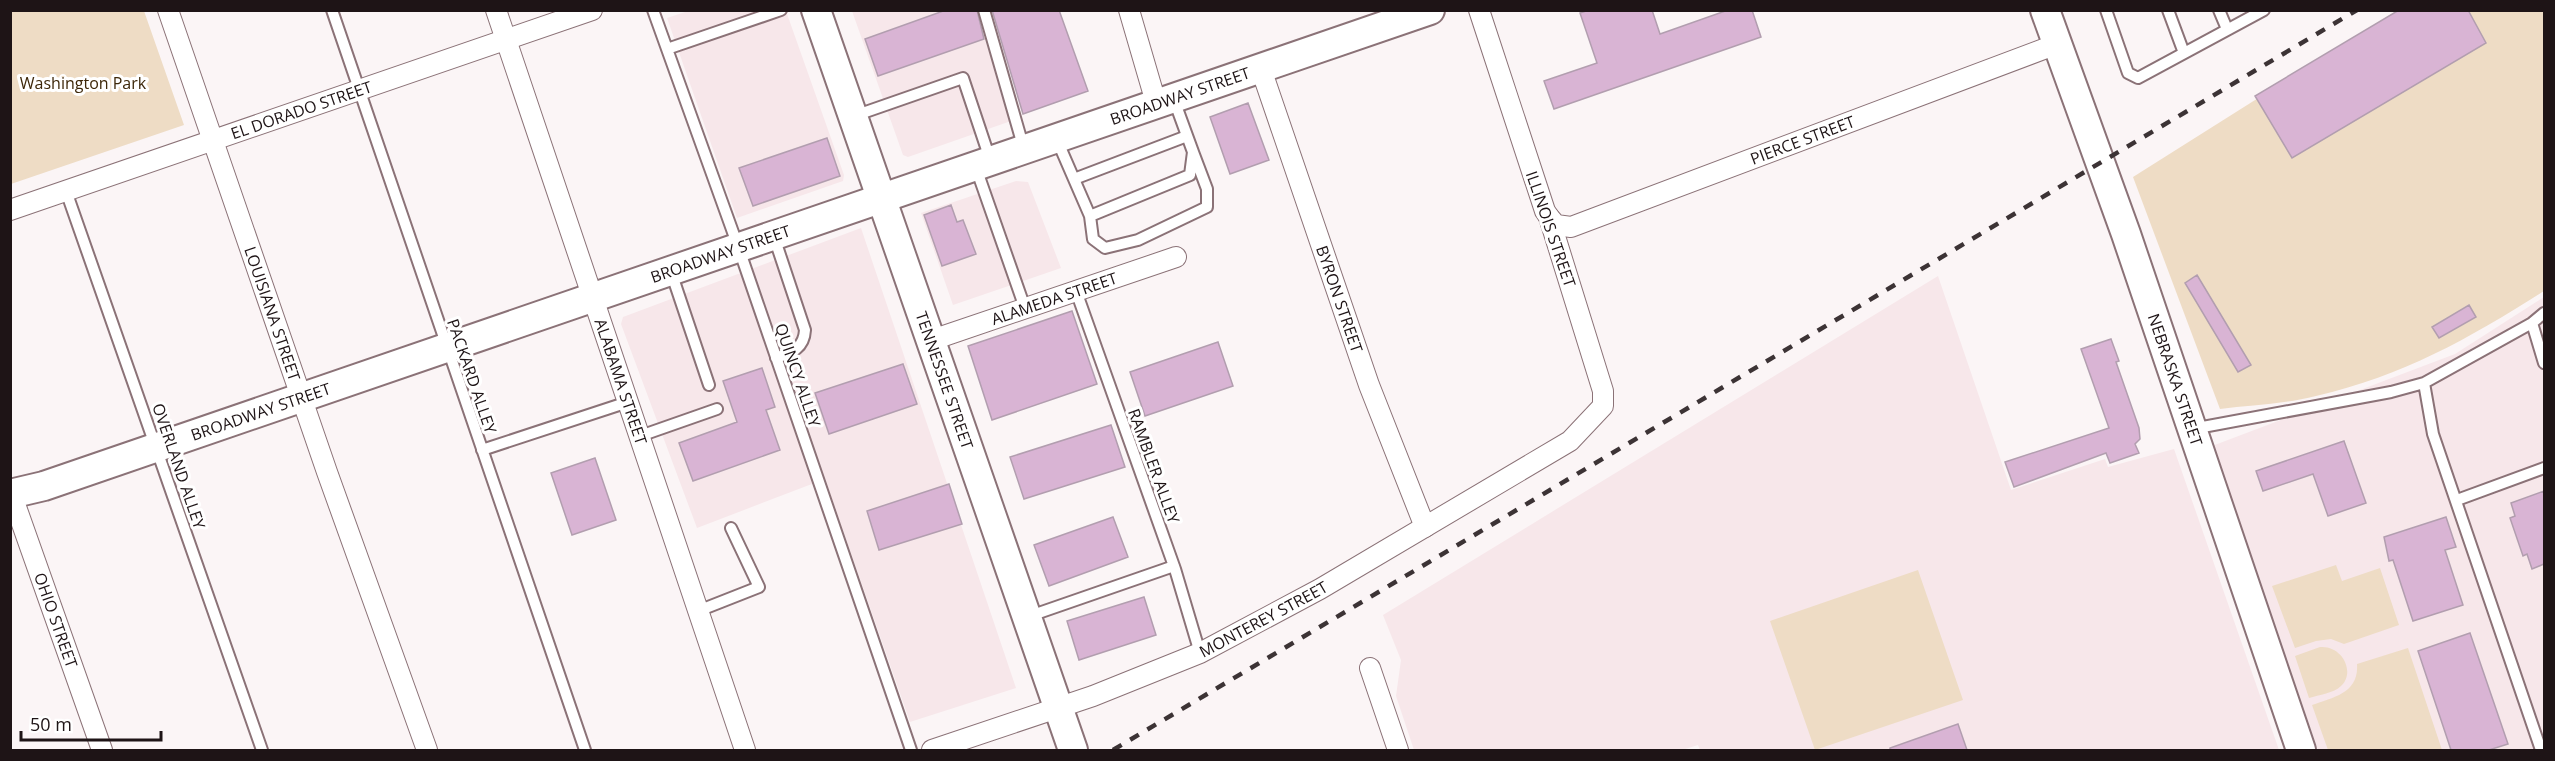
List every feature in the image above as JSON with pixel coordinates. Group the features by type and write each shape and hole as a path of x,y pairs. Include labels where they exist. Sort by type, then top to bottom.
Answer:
{"main road":[{"name":"TENNESSEE STREET","path":"816,10 1073,750"},
{"name":"BROADWAY STREET","path":"11,492 44,486 157,448 1166,103 1430,10"},
{"name":"NEBRASKA STREET","path":"2045,10 2126,234 2301,750"}],"street":[{"name":"LOUISIANA STREET","path":"168,10 427,750"},
{"name":"ALABAMA STREET","path":"496,10 745,750"},
{"name":"EL DORADO STREET","path":"10,210 592,10"},
{"path":"1129,10 1166,103"},
{"name":"ILLINOIS STREET","path":"1479,10 1545,211 1549,217 1603,391 1603,406 1571,439"},
{"name":"PIERCE STREET","path":"1549,217 1556,225 1571,227 2057,44"},
{"name":"BYRON STREET","path":"1261,69 1370,385 1425,527"},
{"name":"ALAMEDA STREET","path":"932,340 1176,257"},
{"name":"MONTEREY STREET","path":"932,750 1058,708 1200,653 1320,589 1571,439"},
{"name":"OHIO STREET","path":"11,492 102,750"},
{"path":"1370,668 1398,750"}],"lane":[{"name":"PACKARD ALLEY","path":"332,10 585,750"},
{"name":"QUINCY ALLEY","path":"653,10 739,249 911,750"},
{"path":"667,49 781,10"},
{"path":"984,10 1024,151"},
{"path":"2106,10 2128,74 2138,78 2264,10"},
{"path":"2168,10 2184,53"},
{"path":"2220,10 2227,29"},
{"path":"853,116 963,78 994,214 1025,308"},
{"path":"1057,140 1090,216 1093,238 1105,248 1138,240 1207,207 1207,189 1187,136 1166,103"},
{"path":"1074,179 1187,136"},
{"path":"1090,216 1190,175 1193,152"},
{"name":"OVERLAND ALLEY","path":"66,191 262,750"},
{"path":"774,237 805,330 804,340 800,347 776,358"},
{"path":"671,272 709,385"},
{"name":"RAMBLER ALLEY","path":"1076,291 1174,566 1200,653"},
{"path":"2192,429 2391,392 2424,383 2532,324 2544,313"},
{"path":"2532,324 2544,363"},
{"path":"2424,383 2433,434 2541,750"},
{"path":"482,450 628,402"},
{"path":"640,436 717,409"},
{"path":"2457,500 2544,468"},
{"path":"698,611 759,587 730,528"},
{"path":"1027,617 1174,566"}],"shaded area":[{"path":"688,11 786,11 844,175 843,181 737,218 667,18"},
{"path":"852,11 976,11 1011,121 908,157 903,155"},
{"path":"1016,181 1028,182 1061,268 953,305 921,213"},
{"path":"861,228 1016,688 910,722 825,479 697,528 621,324 623,317"},
{"path":"1938,276 2011,490 2105,459 2108,467 2174,449 2279,750 1700,750 1698,745 1682,750 1414,750 1396,696 1401,660 1383,615"},
{"path":"2544,297 2544,750 2318,750 2212,446 2455,354"}],"green space":[{"name":"Washington Park","path":"10,11 144,11 184,125 11,184"},
{"path":"2396,11 2544,11 2544,291 2489,325 2435,354 2378,377 2304,399 2220,409 2133,177"},
{"path":"2336,565 2342,581 2380,568 2399,625 2344,644 2331,639 2295,648 2272,586"},
{"path":"1918,570 1963,700 1815,750 1770,621"},
{"path":"2320,647 2335,650 2340,655 2347,667 2347,674 2338,688 2309,698 2295,656"},
{"path":"2408,648 2442,750 2328,750 2312,705 2336,696 2349,688 2357,674 2357,664"}],"building":[{"path":"946,10 977,10 984,39 878,76 865,39"},
{"path":"992,10 1059,10 1088,91 1023,114"},
{"path":"1589,10 1652,10 1660,34 1728,10 1752,10 1761,37 1554,109 1544,81 1597,63 1580,13"},
{"path":"2399,10 2468,10 2486,43 2292,158 2255,96"},
{"path":"1248,103 1269,160 1230,174 1210,117"},
{"path":"827,138 840,176 753,206 739,168"},
{"path":"951,205 957,222 963,220 976,254 942,266 924,215"},
{"path":"2197,275 2251,365 2238,372 2185,283"},
{"path":"2469,305 2476,317 2439,338 2432,327"},
{"path":"1072,311 1097,384 992,420 968,346"},
{"path":"2111,339 2119,361 2116,362 2139,428 2140,439 2135,444 2139,453 2110,463 2106,453 2014,487 2005,462 2109,428 2081,349"},
{"path":"1218,342 1233,386 1145,416 1130,372"},
{"path":"903,364 917,404 829,434 815,393"},
{"path":"762,368 775,407 766,410 780,450 693,481 679,443 737,422 723,381"},
{"path":"1111,425 1125,467 1024,499 1010,457"},
{"path":"2344,441 2366,503 2328,516 2313,474 2263,491 2256,471"},
{"path":"595,458 616,520 572,535 551,473"},
{"path":"949,484 962,524 879,550 867,511"},
{"path":"2544,491 2544,564 2532,569 2527,554 2523,556 2510,518 2515,516 2511,503"},
{"path":"1113,517 1128,557 1049,586 1034,545"},
{"path":"2446,517 2456,547 2445,550 2463,605 2413,621 2393,560 2389,561 2384,537"},
{"path":"1144,597 1156,635 1079,660 1067,621"},
{"path":"2470,633 2508,744 2489,750 2451,750 2418,651"},
{"path":"1958,724 1967,750 1890,750 1890,748"}],"railway":[{"path":"1113,750 2357,10"}]}
